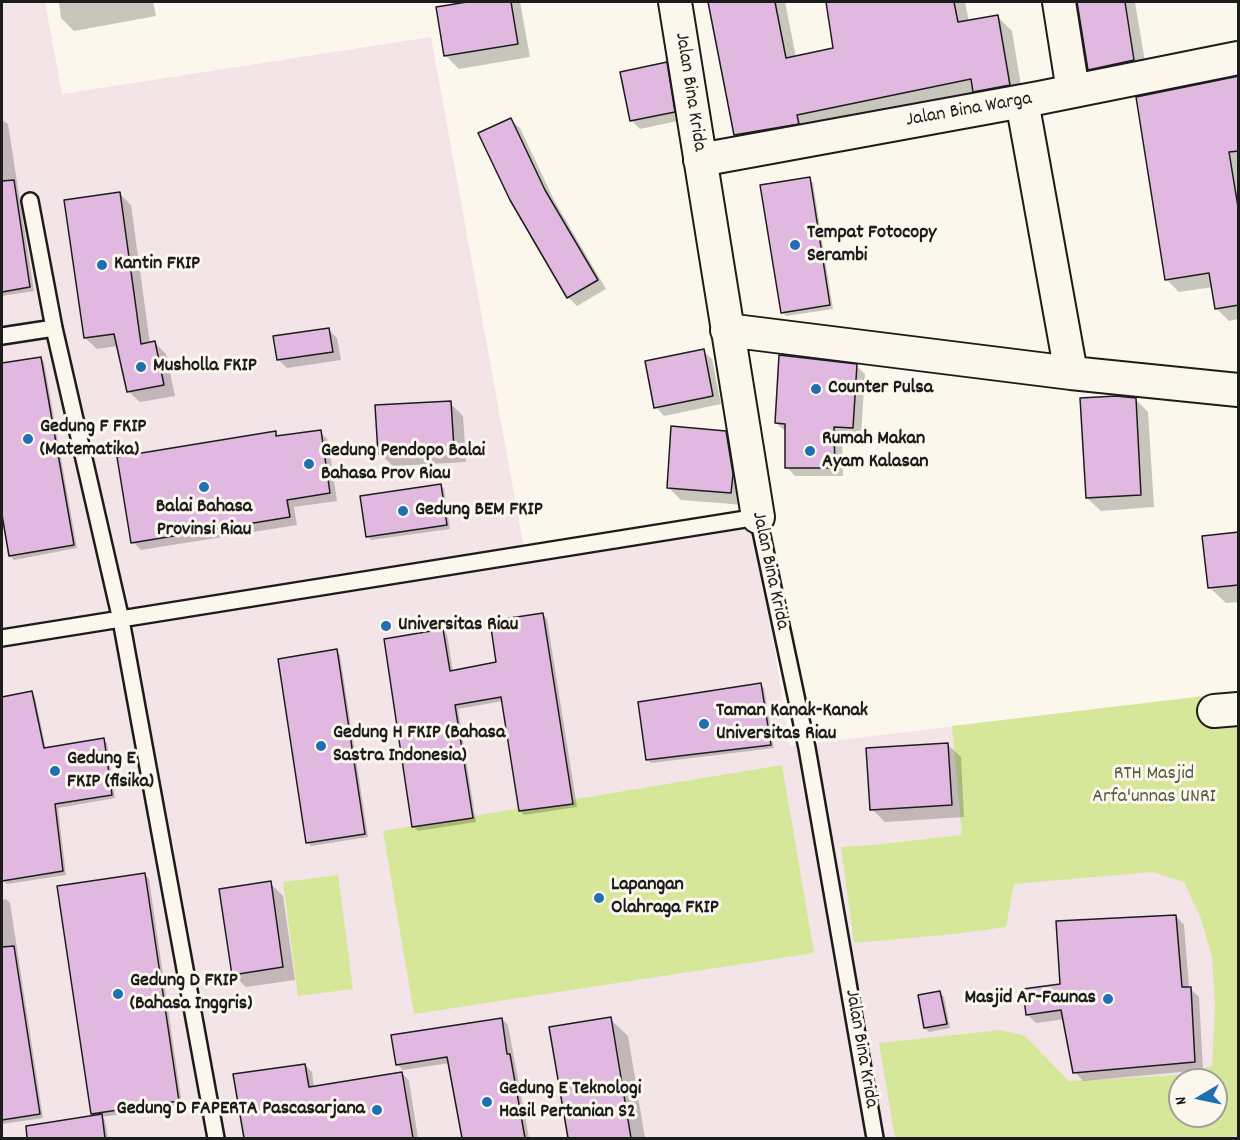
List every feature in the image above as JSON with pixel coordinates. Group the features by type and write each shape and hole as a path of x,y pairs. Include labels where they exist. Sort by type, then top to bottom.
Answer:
{"street":[{"name":"Jalan Bina Krida","path":"675,2 758,517"},
{"path":"1059,2 1074,91"},
{"name":"Jalan Bina Warga","path":"700,160 1022,101 1239,58"},
{"path":"1022,101 1071,373"},
{"path":"728,330 1071,373 1239,390"}],"lane":[{"path":"30,201 54,328 121,620 216,1138"},
{"path":"2,336 54,328"},
{"path":"2,638 758,517"},
{"name":"Jalan Bina Krida","path":"758,517 807,748 875,1138"}],"shaded area":[{"name":"Universitas Riau","path":"2,2 45,2 62,94 431,37 526,560 755,527 790,746 1238,692 1238,1138 2,1138"}],"green space":[{"name":"RTH Masjid Arfa'unnas UNRI","path":"1238,692 1238,1138 895,1138 879,1043 1001,1030 1025,1036 1069,1081 1168,1076 1168,1128 1228,1128 1228,1068 1205,1068 1212,1066 1215,1006 1212,957 1201,919 1184,882 1152,872 1014,884 1006,927 854,943 841,847 962,835 952,726"},
{"name":"Lapangan Olahraga FKIP","path":"782,765 814,953 414,1014 383,831"},
{"path":"338,875 353,989 298,996 283,882"}],"building":[{"path":"467,2 511,2 518,44 444,56 436,7"},
{"path":"708,2 775,2 786,58 833,48 826,2 954,2 958,22 998,15 1010,85 973,92 971,79 797,115 799,124 734,135"},
{"path":"1077,2 1125,2 1134,60 1088,70"},
{"path":"667,62 675,112 630,121 620,72"},
{"path":"1239,76 1239,151 1229,152 1239,213 1239,305 1215,309 1209,273 1165,280 1136,97"},
{"path":"511,118 545,190 598,280 567,298 510,200 478,133"},
{"name":"Tempat Fotocopy Serambi","path":"810,177 830,305 781,313 760,185"},
{"path":"14,180 30,287 2,292 2,181"},
{"name":"Kantin FKIP","path":"120,192 141,344 155,341 164,385 127,392 114,334 84,338 64,200"},
{"path":"329,328 333,352 277,360 273,336"},
{"path":"704,349 713,396 654,408 645,361"},
{"name":"Counter Pulsa","path":"779,355 857,364 853,428 834,427 835,468 785,468 785,424 775,423"},
{"name":"Gedung F FKIP (Matematika)","path":"41,357 74,545 9,556 2,515 2,363"},
{"path":"1116,396 1136,398 1141,495 1086,498 1080,398"},
{"path":"451,401 454,449 378,454 375,405"},
{"path":"671,426 726,431 733,474 731,493 667,488"},
{"name":"Balai Bahasa Provinsi Riau","path":"321,430 330,493 287,500 290,517 131,543 117,457 276,431 276,436"},
{"name":"Gedung BEM FKIP","path":"441,484 447,525 366,537 360,496"},
{"path":"1239,532 1239,585 1208,588 1202,536"},
{"path":"543,613 573,804 519,811 501,697 455,705 473,818 412,827 384,639 443,629 450,671 496,662 490,621"},
{"name":"Gedung H FKIP (Bahasa Sastra Indonesia)","path":"337,649 365,834 306,843 278,659"},
{"name":"Taman Kanak-Kanak Universitas Riau","path":"761,683 771,745 646,760 638,702"},
{"name":"Gedung E FKIP (fisika)","path":"32,691 44,748 104,738 112,795 55,804 63,871 2,881 2,697"},
{"path":"948,743 952,805 870,810 866,748"},
{"name":"Gedung D FKIP (Bahasa Inggris)","path":"145,873 179,1101 91,1114 57,886"},
{"path":"271,881 283,967 232,975 219,889"},
{"name":"Masjid Ar-Faunas","path":"1176,915 1182,987 1191,987 1195,1062 1073,1073 1061,1010 1026,1015 1023,989 1060,984 1056,921"},
{"path":"14,946 40,1114 2,1120 2,947"},
{"path":"940,991 947,1024 924,1028 918,995"},
{"path":"611,1017 631,1138 568,1138 549,1027"},
{"path":"502,1018 507,1054 510,1054 525,1138 462,1138 447,1057 396,1065 391,1035"},
{"path":"305,1064 309,1087 402,1072 413,1138 244,1138 233,1074"},
{"path":"102,1114 105,1138 27,1138 26,1126"}],"place":[{"name":"Tempat Fotocopy Serambi","path":"795,245"},
{"name":"Kantin FKIP","path":"102,265"},
{"name":"Musholla FKIP","path":"141,367"},
{"name":"Counter Pulsa","path":"816,389"},
{"name":"Gedung F FKIP (Matematika)","path":"28,439"},
{"name":"Rumah Makan Ayam Kalasan","path":"810,451"},
{"name":"Gedung Pendopo Balai Bahasa Prov Riau","path":"309,464"},
{"name":"Balai Bahasa Provinsi Riau","path":"204,487"},
{"name":"Gedung BEM FKIP","path":"403,511"},
{"name":"Universitas Riau","path":"386,626"},
{"name":"Taman Kanak-Kanak Universitas Riau","path":"704,724"},
{"name":"Gedung H FKIP (Bahasa Sastra Indonesia)","path":"321,746"},
{"name":"Gedung E FKIP (fisika)","path":"55,771"},
{"name":"Lapangan Olahraga FKIP","path":"599,898"},
{"name":"Gedung D FKIP (Bahasa Inggris)","path":"118,994"},
{"name":"Masjid Ar-Faunas","path":"1108,999"},
{"name":"Gedung E Teknologi Hasil Pertanian S2","path":"487,1102"},
{"name":"Gedung D FAPERTA Pascasarjana","path":"377,1110"}]}
